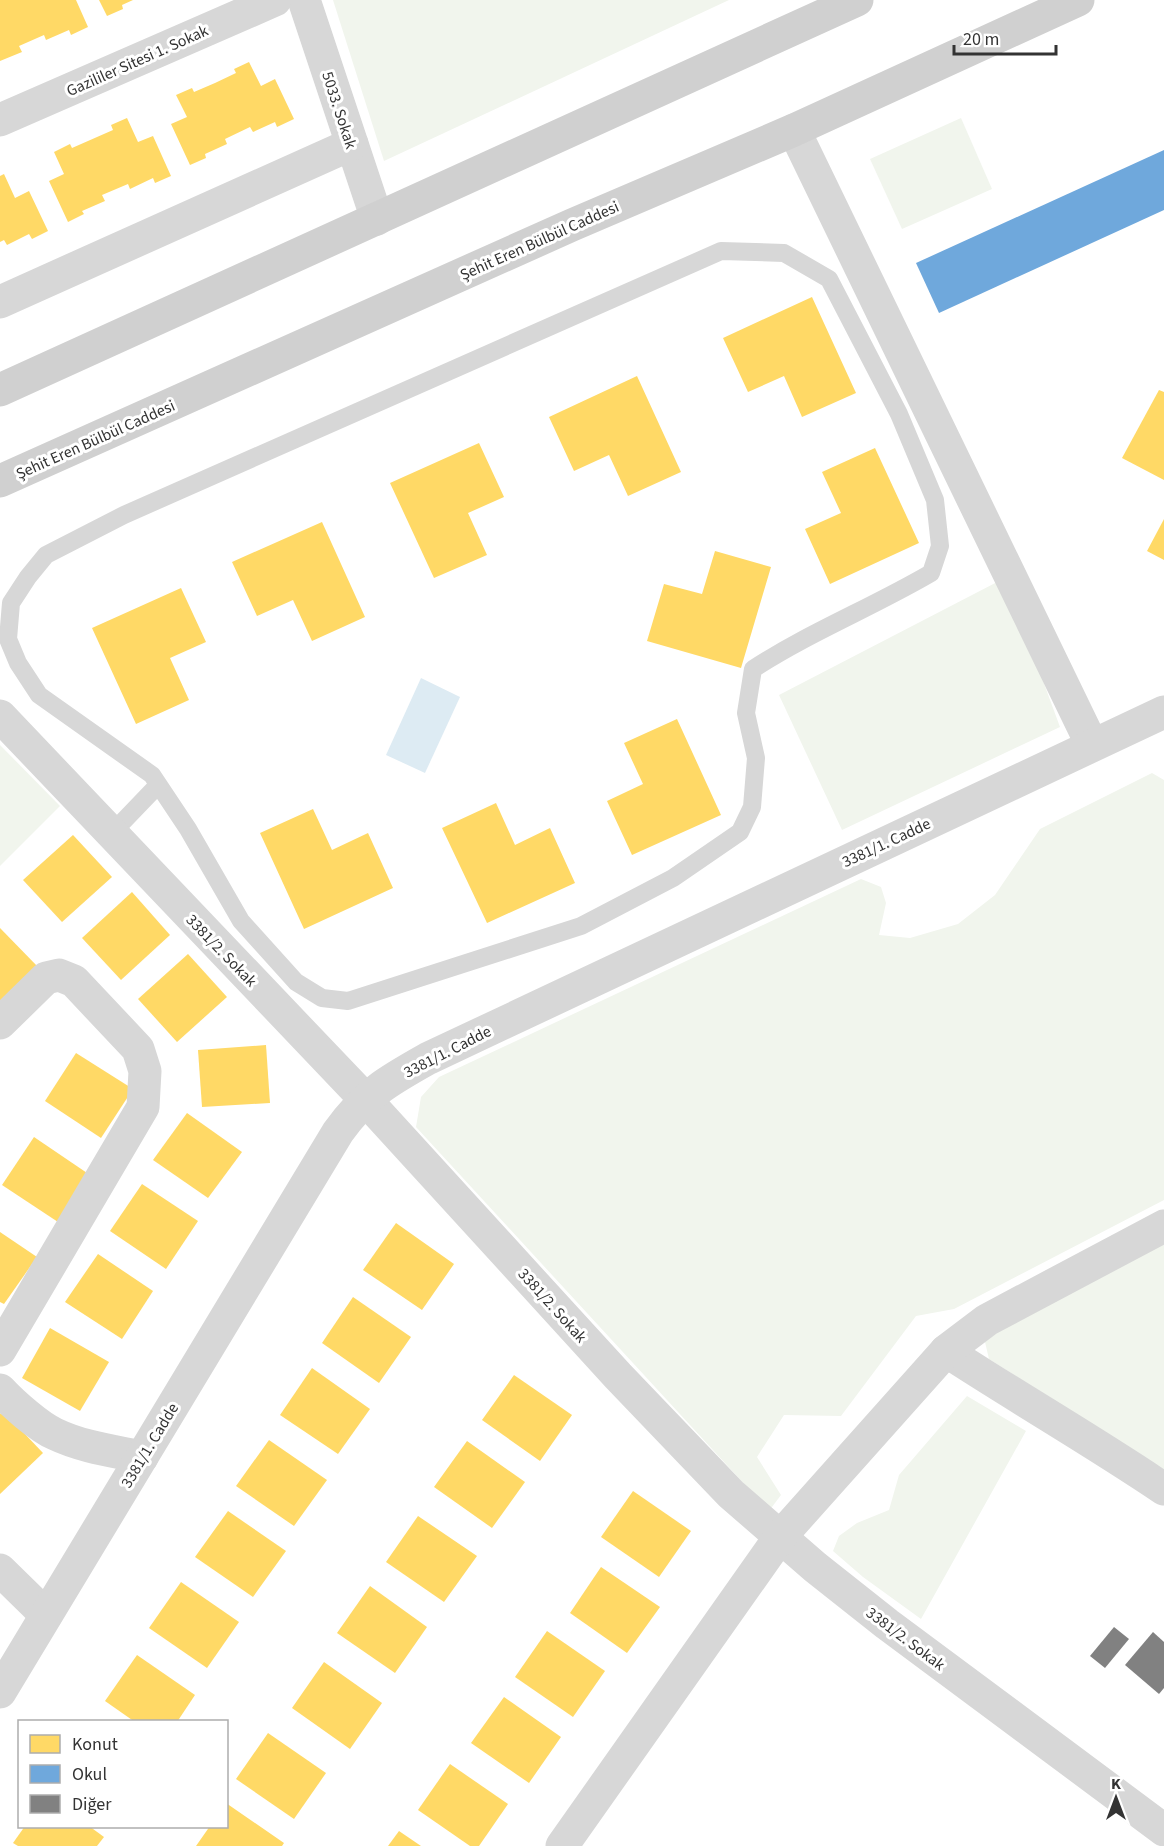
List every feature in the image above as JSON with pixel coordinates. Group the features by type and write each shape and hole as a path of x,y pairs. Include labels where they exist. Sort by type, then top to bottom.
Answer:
{"main road":[{"path":"0,390 857,0"},
{"name":"Şehit Eren Bülbül Caddesi","path":"0,481 583,220 794,130 1078,0"}],"street":[{"name":"Gazililer Sitesi 1. Sokak","path":"0,120 274,0"},
{"name":"5033. Sokak","path":"304,0 377,219"},
{"path":"794,130 1092,745"},
{"path":"0,302 352,144"},
{"name":"3381/1. Cadde","path":"0,1692 338,1132 365,1099 382,1085 429,1058 1164,712"},
{"name":"3381/2. Sokak","path":"0,716 365,1099 626,1385 731,1494 887,1624 1164,1830"},
{"path":"0,1023 46,978 59,975 74,981 138,1049 145,1071 143,1107 0,1350"},
{"path":"562,1846 780,1537 946,1351 987,1320 1164,1226"},
{"path":"946,1351 1025,1402 1095,1443 1164,1489"},
{"path":"0,1390 10,1401 54,1434 142,1457"},
{"path":"0,1570 46,1615"}],"lane":[{"path":"721,251 784,253 829,279 908,435 935,500 940,546 931,573 904,589 786,648 753,669 746,713 756,758 752,807 740,832 673,878 581,926 348,1001 322,998 296,982 241,921 188,829 158,785 152,775 39,695 18,663 8,639 11,603 46,555 124,515 721,251"},
{"path":"111,834 158,785"}],"shaded area":[{"path":"333,0 729,0 384,161"},
{"path":"961,118 992,189 902,229 870,159"},
{"path":"1001,580 1060,727 842,830 779,695"},
{"path":"421,678 460,697 425,773 386,755"},
{"path":"0,745 60,806 0,866"},
{"path":"1152,773 1164,780 1164,1200 954,1309 916,1316 841,1416 784,1415 757,1457 781,1495 769,1511 416,1127 421,1097 439,1077 861,879 881,887 886,903 879,935 910,938 958,924 995,895 1040,829"},
{"path":"1164,1244 1164,1471 989,1359 985,1342 995,1329"},
{"path":"967,1396 1026,1431 921,1619 863,1577 833,1551 839,1536 857,1523 889,1510 899,1475"}],"building: Konut":[{"path":"0,0 76,0 88,27 71,35 69,30 46,40 44,35 19,46 22,52 0,61"},
{"path":"99,0 133,0 122,5 123,9 107,16"},
{"path":"249,62 261,86 275,79 294,119 277,127 275,122 253,132 250,127 225,139 227,144 205,154 206,158 190,165 171,124 187,117 176,95 192,88 194,92 215,83 236,73 234,69"},
{"path":"127,118 138,142 153,136 171,176 155,183 153,178 130,189 128,184 102,195 105,201 82,211 84,214 68,222 49,181 64,174 54,152 70,144 72,148 113,130 111,125"},
{"path":"4,174 15,198 29,191 48,231 32,239 29,234 7,245 4,240 0,242 0,176"},
{"path":"812,297 856,393 802,417 784,376 748,392 723,338"},
{"path":"637,376 681,472 628,496 609,455 574,471 549,417"},
{"path":"1159,390 1164,392 1164,480 1122,458"},
{"path":"479,443 504,497 468,513 487,555 434,578 390,483"},
{"path":"875,448 919,543 830,584 805,529 841,513 822,472"},
{"path":"1164,519 1164,560 1147,551"},
{"path":"322,522 365,617 312,641 293,600 257,616 232,562"},
{"path":"715,551 771,567 741,668 647,641 664,584 702,594"},
{"path":"181,588 206,642 170,658 189,700 136,724 92,628"},
{"path":"677,719 721,815 632,855 607,801 643,784 624,743"},
{"path":"496,803 515,845 550,828 575,883 487,923 442,828"},
{"path":"313,809 332,850 368,833 393,888 304,929 260,833"},
{"path":"73,835 112,877 62,922 23,880"},
{"path":"132,892 170,935 121,980 82,938"},
{"path":"0,928 38,967 0,1003"},
{"path":"188,954 227,997 177,1042 138,999"},
{"path":"266,1045 270,1103 202,1107 198,1050"},
{"path":"76,1053 133,1089 101,1138 45,1101"},
{"path":"187,1113 242,1152 208,1198 153,1160"},
{"path":"34,1137 90,1175 58,1222 2,1185"},
{"path":"142,1184 198,1221 166,1269 110,1231"},
{"path":"396,1223 454,1264 422,1310 363,1270"},
{"path":"0,1232 37,1257 4,1304 0,1302"},
{"path":"98,1254 153,1291 122,1339 65,1302"},
{"path":"353,1297 411,1337 379,1383 322,1343"},
{"path":"50,1328 109,1362 80,1411 22,1378"},
{"path":"312,1368 370,1409 338,1454 280,1415"},
{"path":"514,1375 572,1415 540,1461 482,1420"},
{"path":"3,1411 43,1453 0,1494 0,1414"},
{"path":"269,1440 327,1480 294,1526 236,1486"},
{"path":"467,1441 525,1482 492,1528 434,1487"},
{"path":"633,1491 691,1531 659,1577 601,1537"},
{"path":"228,1511 286,1551 253,1597 195,1557"},
{"path":"418,1516 477,1556 444,1602 386,1562"},
{"path":"601,1567 660,1607 627,1653 570,1613"},
{"path":"181,1582 239,1622 207,1668 149,1628"},
{"path":"370,1586 427,1627 395,1673 337,1633"},
{"path":"547,1631 605,1671 573,1717 515,1677"},
{"path":"137,1655 195,1695 178,1720 132,1720 105,1701"},
{"path":"324,1662 382,1703 350,1749 292,1708"},
{"path":"504,1697 561,1737 529,1783 471,1743"},
{"path":"268,1733 326,1773 294,1819 236,1779"},
{"path":"450,1764 508,1804 479,1846 470,1846 418,1810"},
{"path":"228,1804 284,1843 282,1846 196,1846 209,1828 228,1828"},
{"path":"24,1828 92,1828 104,1837 97,1846 18,1846 13,1843"},
{"path":"399,1831 421,1846 388,1846"}],"building: Okul":[{"path":"1164,150 1164,210 939,313 916,263"}],"building: Diğer":[{"path":"1114,1627 1129,1639 1105,1668 1090,1656"},
{"path":"1153,1632 1164,1642 1164,1688 1159,1694 1125,1665"}]}
